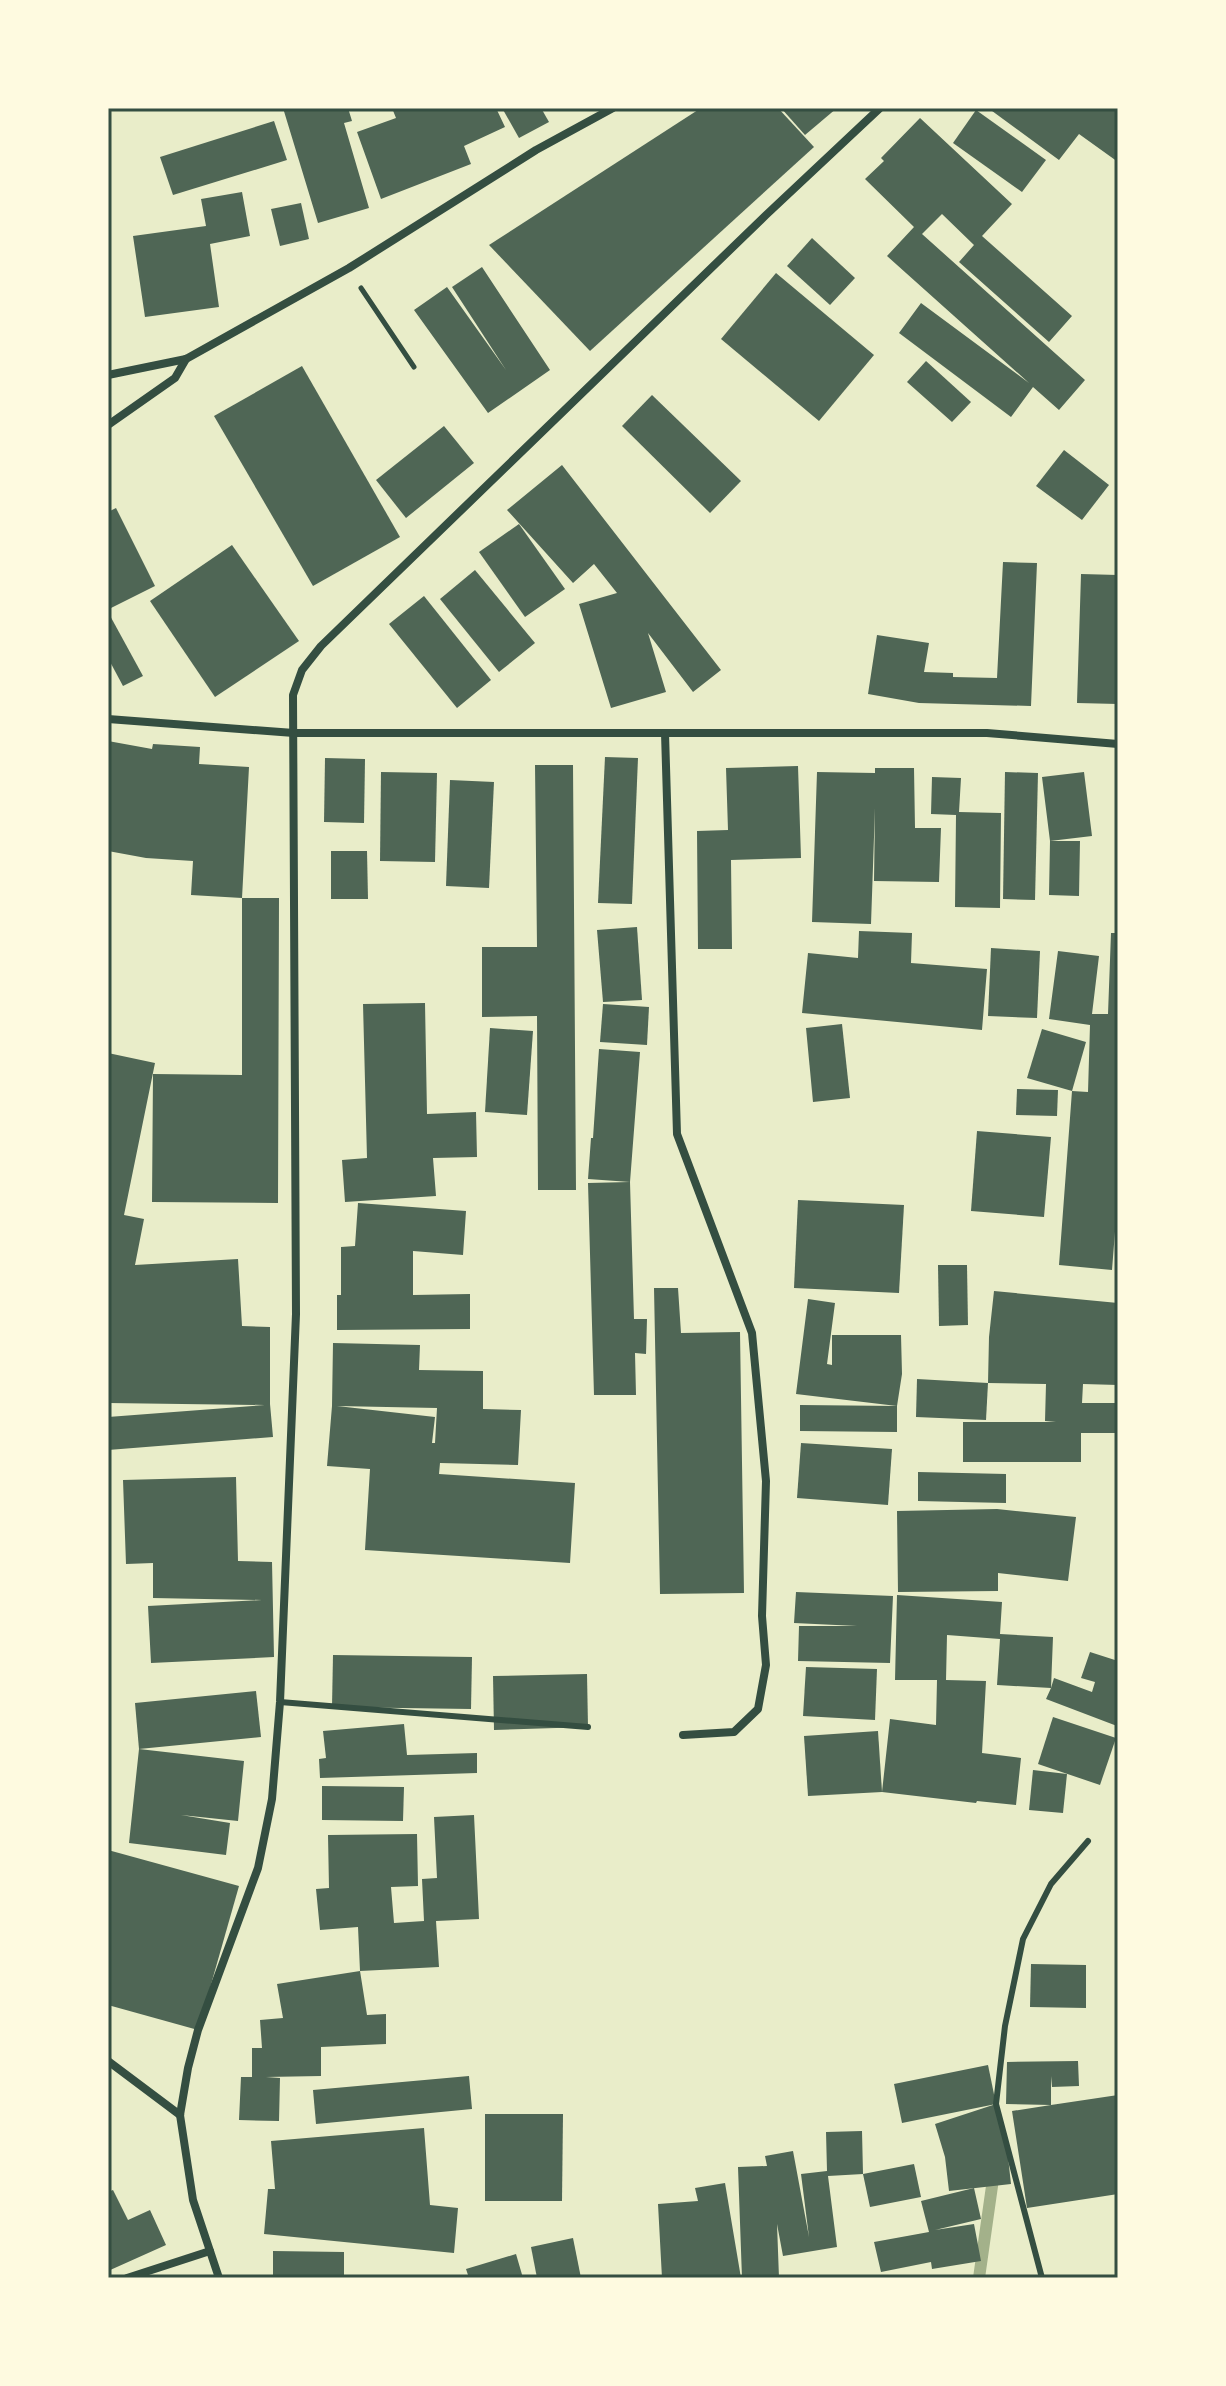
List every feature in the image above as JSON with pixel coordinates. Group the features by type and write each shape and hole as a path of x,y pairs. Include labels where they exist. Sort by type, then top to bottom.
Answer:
{"street":[{"path":"108,375 186,359 349,268 536,150 613,108"},
{"path":"219,2278 193,2200 180,2115 198,2030 258,1868 272,1799 280,1702 296,1314 293,695 302,670 321,646 880,108"},
{"path":"108,425 175,378 186,359"},
{"path":"108,719 294,733 987,733 1118,744"},
{"path":"665,733 677,1134 752,1333 766,1481 762,1616 766,1665 758,1709 734,1732 683,1735"},
{"path":"108,2061 180,2115"},
{"path":"127,2278 210,2251"}],"lane":[{"path":"280,1702 588,1727"},
{"path":"1042,2278 996,2104 1005,2026 1023,1939 1051,1884 1088,1841"}],"path":[{"path":"349,268 414,367"}],"building":[{"path":"283,108 348,108 352,121 344,123 369,208 318,223"},
{"path":"392,108 496,108 505,127 464,146 471,164 381,199 357,132 396,118"},
{"path":"502,108 541,108 549,122 519,138"},
{"path":"701,108 778,108 814,147 590,351 489,245"},
{"path":"781,108 837,108 805,135"},
{"path":"988,108 1118,108 1118,162 1079,134 1059,160"},
{"path":"976,110 1046,160 1022,192 953,143"},
{"path":"920,118 1012,204 982,236 1072,316 1049,342 959,262 974,245 942,214 922,234 1085,380 1059,410 1033,387 1011,417 899,333 921,303 1029,383 887,256 914,227 865,179"},
{"path":"274,121 287,160 173,195 160,157"},
{"path":"242,192 250,236 210,244 219,307 145,317 133,236 206,226 201,199"},
{"path":"301,203 309,239 280,246 271,209"},
{"path":"812,238 855,278 830,305 787,266"},
{"path":"482,267 550,370 488,413 414,310 447,287 506,370 452,287"},
{"path":"776,273 874,355 819,421 721,339"},
{"path":"926,361 971,402 952,422 907,382"},
{"path":"302,366 400,537 313,586 214,416"},
{"path":"652,395 741,481 710,513 622,426"},
{"path":"444,426 474,463 406,518 376,480"},
{"path":"1064,450 1109,485 1082,520 1036,486"},
{"path":"562,465 721,670 693,692 648,633 666,692 611,708 579,604 617,593 594,564 573,583 507,510"},
{"path":"116,508 155,586 109,609 108,512"},
{"path":"519,524 565,589 525,617 479,552"},
{"path":"232,545 299,641 215,697 150,601"},
{"path":"1003,562 1037,563 1031,706 919,703 868,694 877,635 929,643 924,672 953,673 953,677 997,678"},
{"path":"475,570 535,643 499,672 440,599"},
{"path":"1081,574 1118,575 1118,704 1077,703"},
{"path":"424,596 491,680 457,708 389,624"},
{"path":"108,612 143,676 123,686 108,658"},
{"path":"108,741 152,749 153,744 200,747 199,764 249,767 242,898 191,895 193,861 146,858 108,851"},
{"path":"605,757 638,758 632,904 598,903"},
{"path":"325,758 365,759 364,823 324,822"},
{"path":"535,765 573,765 576,1190 538,1190 537,1016 482,1017 482,947 537,947"},
{"path":"798,766 801,858 731,860 732,949 698,949 697,831 728,830 726,768"},
{"path":"875,768 914,768 915,828 941,828 939,882 874,881 875,808 871,924 812,922 817,772 875,773"},
{"path":"381,772 437,773 435,862 380,861"},
{"path":"1005,772 1038,773 1035,900 1003,899"},
{"path":"1084,772 1092,836 1050,841 1042,777"},
{"path":"932,777 961,778 959,812 1001,813 1000,908 955,907 956,815 931,814"},
{"path":"450,780 494,782 489,888 446,886"},
{"path":"1050,841 1080,841 1079,896 1049,895"},
{"path":"331,851 367,851 368,899 331,899"},
{"path":"242,898 279,898 278,1203 152,1202 153,1074 242,1075"},
{"path":"637,927 642,1000 603,1002 597,930"},
{"path":"859,931 912,933 911,963 987,969 982,1030 802,1013 808,953 858,958"},
{"path":"1111,933 1118,933 1118,1193 1112,1270 1059,1265 1072,1091 1088,1092 1090,1025 1049,1019 1058,951 1099,956 1092,1014 1108,1014"},
{"path":"991,948 1040,951 1037,1018 988,1016"},
{"path":"425,1003 427,1114 476,1112 477,1157 433,1158 436,1196 345,1202 342,1160 367,1158 363,1004"},
{"path":"603,1004 649,1007 647,1045 600,1042"},
{"path":"842,1024 850,1098 813,1102 806,1028"},
{"path":"490,1028 533,1031 527,1115 485,1112"},
{"path":"1042,1029 1086,1042 1072,1091 1027,1078"},
{"path":"599,1049 640,1052 630,1182 588,1179"},
{"path":"108,1053 155,1063 124,1215 144,1219 135,1265 238,1259 242,1326 270,1327 273,1437 108,1450 108,1417 265,1405 108,1403"},
{"path":"1017,1089 1058,1090 1057,1116 1016,1115"},
{"path":"977,1131 1051,1137 1044,1217 971,1211"},
{"path":"630,1182 634,1319 647,1319 646,1354 635,1353 636,1395 594,1395 588,1183"},
{"path":"798,1200 904,1205 899,1293 794,1288"},
{"path":"358,1203 466,1211 463,1255 413,1251 413,1295 470,1294 470,1329 337,1330 341,1247 355,1246"},
{"path":"938,1265 967,1265 968,1325 939,1326"},
{"path":"654,1288 678,1288 681,1333 740,1332 744,1593 660,1594"},
{"path":"994,1291 1118,1303 1118,1385 1083,1384 1082,1403 1118,1403 1118,1433 1081,1433 1081,1462 963,1462 963,1422 1056,1422 1045,1421 1046,1384 988,1383"},
{"path":"808,1299 835,1303 827,1364 832,1365 832,1335 901,1335 902,1374 897,1406 796,1394"},
{"path":"333,1343 420,1345 419,1370 483,1371 483,1409 521,1410 518,1465 440,1463 439,1474 575,1483 570,1563 365,1550 370,1469 327,1466","holes":["337,1406 437,1408 435,1443 432,1443 435,1417"]},
{"path":"917,1379 988,1383 986,1420 916,1417"},
{"path":"800,1405 897,1406 897,1432 800,1431"},
{"path":"801,1443 892,1449 888,1505 797,1498"},
{"path":"918,1472 1006,1474 1006,1503 918,1501"},
{"path":"236,1477 238,1561 272,1562 274,1657 151,1663 148,1606 262,1600 153,1598 153,1563 126,1564 123,1480"},
{"path":"997,1509 1076,1517 1068,1581 998,1573 998,1591 898,1592 897,1511"},
{"path":"796,1592 893,1596 890,1663 798,1661 799,1626 857,1626 794,1623"},
{"path":"897,1595 1002,1602 1000,1634 1053,1637 1051,1688 997,1685 1000,1639 947,1635 946,1680 986,1681 982,1753 1021,1758 1016,1805 882,1792 890,1719 936,1725 937,1680 895,1680"},
{"path":"1090,1652 1118,1661 1117,1726 1046,1699 1054,1678 1092,1692 1095,1682 1081,1678"},
{"path":"333,1655 472,1657 471,1709 332,1707"},
{"path":"806,1667 877,1669 875,1720 803,1716"},
{"path":"587,1674 588,1727 494,1730 493,1676"},
{"path":"256,1691 261,1737 139,1749 135,1703"},
{"path":"1053,1717 1116,1738 1100,1785 1038,1764"},
{"path":"404,1724 407,1755 477,1753 477,1773 320,1778 319,1759 326,1758 323,1731"},
{"path":"878,1731 882,1792 808,1796 804,1736"},
{"path":"139,1749 244,1761 238,1821 181,1815 230,1823 226,1855 129,1843"},
{"path":"1033,1770 1067,1774 1063,1813 1029,1810"},
{"path":"322,1786 404,1787 403,1821 322,1820"},
{"path":"474,1815 479,1919 436,1921 439,1967 360,1971 358,1927 320,1930 316,1889 329,1888 328,1835 417,1834 418,1886 391,1887 394,1923 424,1921 422,1879 437,1878 434,1817"},
{"path":"108,1850 239,1886 198,2030 108,2005"},
{"path":"1031,1964 1086,1965 1086,2008 1030,2007"},
{"path":"360,1971 367,2015 386,2014 386,2044 321,2047 321,2076 266,2077 280,2078 279,2121 239,2120 241,2077 252,2077 252,2048 262,2048 260,2020 283,2018 277,1984"},
{"path":"1078,2061 1079,2086 1052,2087 1051,2076 1051,2105 1006,2104 1007,2062"},
{"path":"988,2065 996,2104 902,2123 894,2084"},
{"path":"469,2076 472,2109 316,2124 313,2090"},
{"path":"1118,2095 1118,2194 1027,2208 1012,2111"},
{"path":"996,2104 1006,2139 1011,2184 949,2191 945,2157 935,2124"},
{"path":"485,2114 563,2114 562,2201 485,2201"},
{"path":"424,2128 430,2205 458,2208 454,2253 264,2234 268,2189 275,2189 271,2141"},
{"path":"862,2131 863,2174 828,2176 837,2247 783,2256 777,2224 779,2278 742,2278 738,2167 767,2166 765,2156 793,2151 809,2237 801,2174 827,2171 826,2132"},
{"path":"914,2164 921,2197 870,2207 863,2174"},
{"path":"725,2183 741,2278 662,2278 658,2204 698,2201 695,2188"},
{"path":"974,2188 981,2219 935,2230 974,2224 981,2261 932,2269 931,2262 881,2272 874,2242 929,2232 921,2201"},
{"path":"113,2190 128,2220 150,2210 166,2245 108,2271 108,2192"},
{"path":"573,2238 581,2278 537,2278 531,2247"},
{"path":"273,2251 344,2252 344,2278 273,2277"},
{"path":"516,2254 523,2278 469,2278 466,2269"}],"waterway":[{"path":"979,2278 994,2172"}]}
